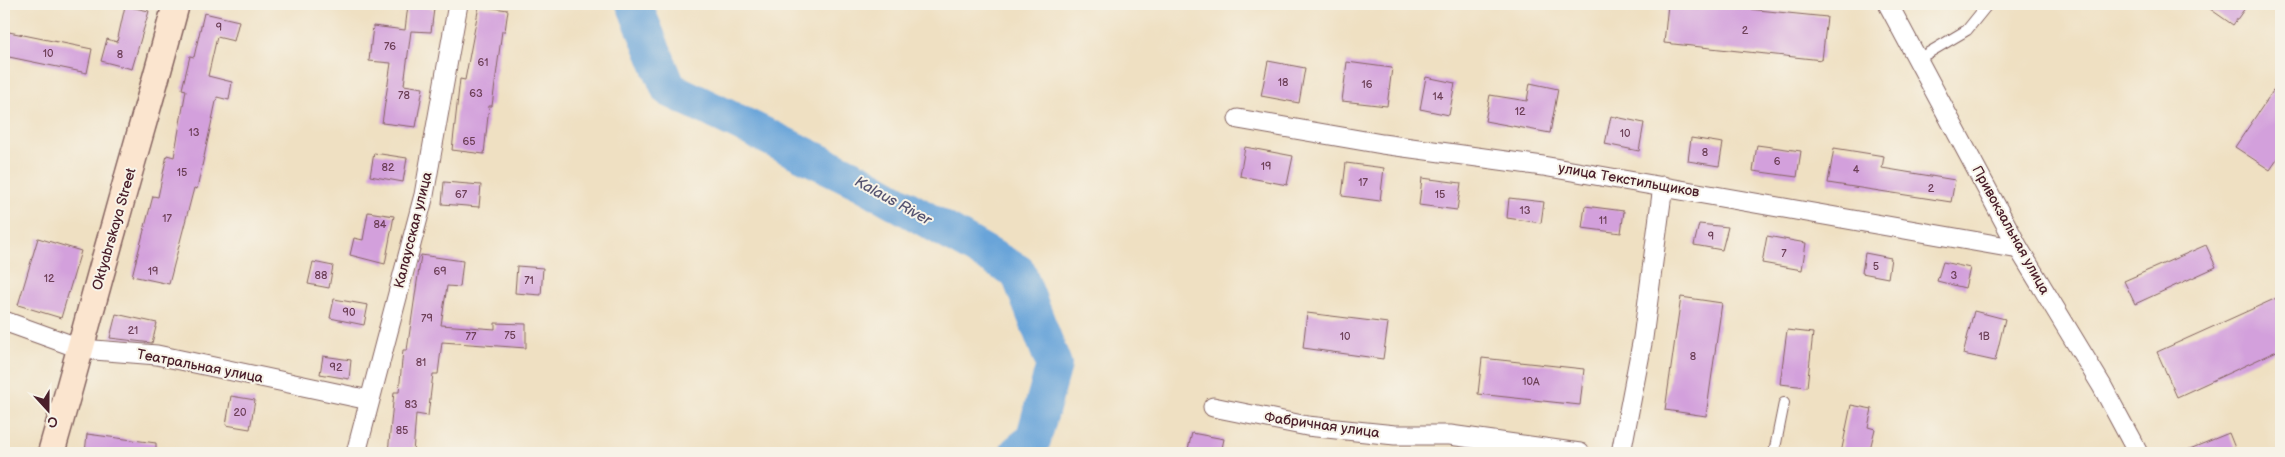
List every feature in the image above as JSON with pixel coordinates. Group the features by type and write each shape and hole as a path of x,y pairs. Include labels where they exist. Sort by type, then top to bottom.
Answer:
{"main road":[{"name":"Oktyabrskaya Street","path":"51,453 82,349 176,4"}],"street":[{"name":"Калаусская улица","path":"356,453 424,195 458,4"},
{"name":"Привокзальная улица","path":"1888,4 2019,249 2102,386 2138,453"},
{"name":"улица Текстильщиков","path":"1238,119 1382,144 1543,166 2019,249"},
{"path":"1621,453 1643,338 1663,186"},
{"name":"Театральная улица","path":"4,321 82,349 157,355 369,400"},
{"name":"Фабричная улица","path":"1213,408 1307,426 1395,435 1450,435 1580,453"}],"lane":[{"path":"1918,59 1967,30 1988,4"},
{"path":"1774,453 1784,403"}],"building":[{"path":"1668,4 1699,4 1827,17 1822,60 1664,43"},
{"path":"2203,4 2248,4 2233,25"},
{"path":"408,5 434,9 431,32 411,31 404,85 423,88 416,127 382,123 391,63 369,61 373,26 405,30"},
{"path":"125,6 149,11 132,69 101,61 107,39 117,42"},
{"path":"479,6 508,10 505,31 502,31 492,106 489,106 484,154 452,150 460,79 465,80"},
{"path":"204,13 239,21 234,41 217,37 208,76 232,82 229,100 217,97 197,189 194,188 169,284 132,276 153,196 158,197 167,155 174,157 186,90 182,89 190,56 194,57"},
{"path":"4,31 92,49 87,73 4,56"},
{"path":"1268,61 1305,68 1299,103 1261,96"},
{"path":"1347,62 1392,68 1387,106 1342,101"},
{"path":"1426,77 1455,83 1449,115 1420,109"},
{"path":"2281,79 2281,154 2270,170 2235,147"},
{"path":"1530,83 1558,89 1550,133 1485,121 1490,95 1527,101"},
{"path":"1611,116 1644,123 1639,151 1605,144"},
{"path":"1691,138 1723,143 1719,166 1688,161"},
{"path":"1757,145 1801,151 1797,177 1753,171"},
{"path":"1245,147 1293,156 1287,185 1240,176"},
{"path":"1834,148 1884,156 1882,168 1955,180 1951,202 1828,183"},
{"path":"374,153 407,158 403,182 370,176"},
{"path":"1346,163 1384,168 1380,201 1342,196"},
{"path":"1422,178 1461,183 1457,210 1419,205"},
{"path":"444,182 481,185 479,207 442,204"},
{"path":"1509,198 1544,202 1541,223 1507,218"},
{"path":"1585,206 1624,211 1621,233 1582,228"},
{"path":"368,212 394,216 385,264 350,255 354,238 363,240"},
{"path":"1699,224 1728,227 1722,250 1694,245"},
{"path":"1767,236 1806,243 1802,270 1762,263"},
{"path":"38,238 81,251 61,318 18,305"},
{"path":"2206,245 2216,267 2135,304 2124,281"},
{"path":"1865,253 1891,258 1888,278 1862,273"},
{"path":"421,255 463,261 460,287 447,286 441,325 495,329 495,323 526,324 526,348 442,342 438,374 433,374 428,416 416,414 413,453 388,453 394,392 399,392 403,350 407,350"},
{"path":"313,262 333,266 329,288 308,284"},
{"path":"1943,262 1970,268 1965,288 1937,281"},
{"path":"517,266 543,268 541,295 515,293"},
{"path":"2281,296 2281,349 2177,397 2157,352"},
{"path":"1681,297 1722,303 1706,416 1665,410"},
{"path":"334,299 368,305 364,325 330,318"},
{"path":"1974,311 2005,319 1995,361 1963,354"},
{"path":"1307,313 1388,323 1383,359 1303,348"},
{"path":"116,314 157,323 152,343 110,338"},
{"path":"1787,330 1813,333 1807,387 1780,384"},
{"path":"323,356 351,360 349,379 320,374"},
{"path":"1482,358 1584,369 1580,405 1478,394"},
{"path":"231,396 255,400 250,429 226,425"},
{"path":"1851,405 1872,409 1868,427 1875,429 1869,453 1841,453"},
{"path":"1192,433 1224,439 1221,453 1187,453"},
{"path":"2229,433 2237,453 2180,453"},
{"path":"87,434 156,443 156,453 85,453"}],"waterway":[{"name":"Kalaus River","path":"634,4 669,89 861,182 1018,272 1054,365 1033,440 1017,453"}]}
